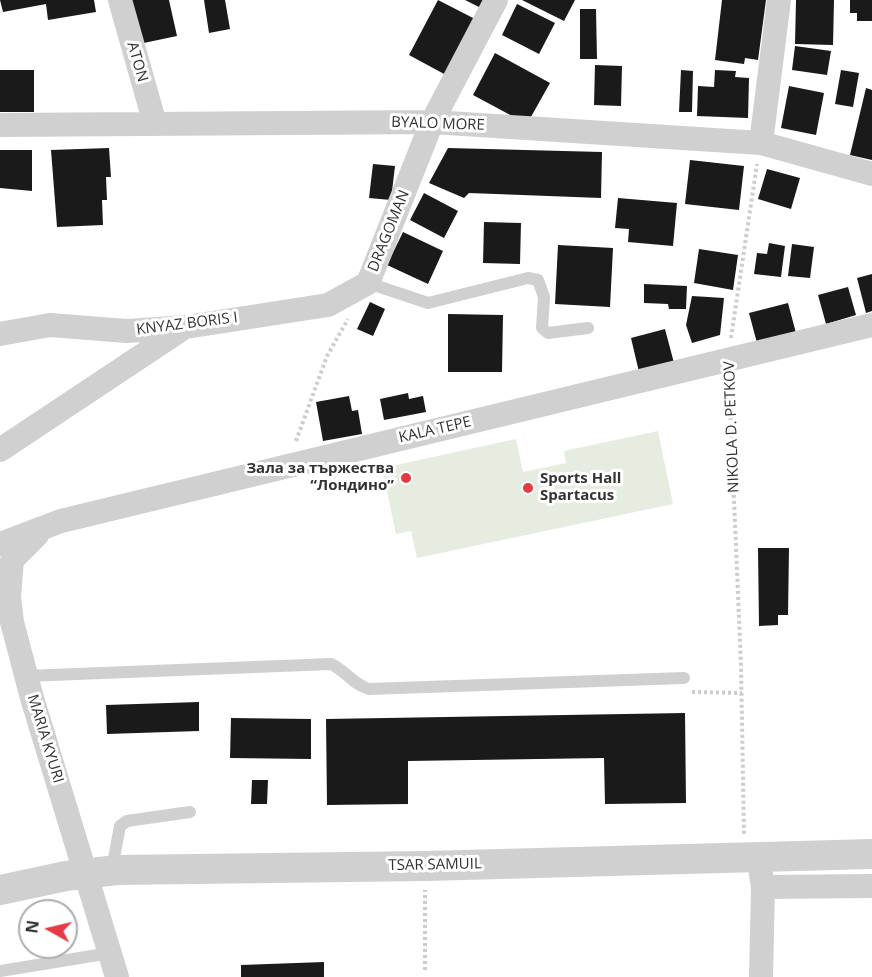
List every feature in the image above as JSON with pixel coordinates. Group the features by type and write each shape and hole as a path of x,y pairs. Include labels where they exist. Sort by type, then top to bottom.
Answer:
{"street":[{"name":"ATON","path":"120,0 155,124"},
{"name":"DRAGOMAN","path":"368,283 432,122 496,0"},
{"path":"760,143 779,0"},
{"name":"BYALO MORE","path":"0,125 432,122 760,143 872,174"},
{"name":"KNYAZ BORIS I","path":"0,334 50,326 127,331 186,327 328,305 368,283"},
{"name":"KALA TEPE","path":"0,544 62,521 872,326"},
{"path":"0,450 186,327"},
{"name":"MARIA KYURI","path":"62,521 30,539 12,560 9,597 27,676 99,872 110,953 117,977"},
{"path":"0,633 20,650"},
{"name":"TSAR SAMUIL","path":"0,890 99,872 872,854"},
{"path":"751,856 763,887 761,977"},
{"path":"763,887 872,886"}],"lane":[{"path":"368,283 428,303 528,278 538,279 544,297 542,328 548,333 588,328"},
{"path":"27,676 331,664 346,672 358,686 369,690 684,678"},
{"path":"99,872 120,826 127,821 190,812"},
{"path":"0,970 110,953"}],"path":[{"name":"NIKOLA D. PETKOV","path":"751,856 728,360 760,143"},
{"name":"DRAGOMAN","path":"288,465 327,356 368,283"},
{"path":"684,678 684,692 742,693"},
{"path":"425,970 426,866"}],"shaded area":[{"name":"Sports Hall Spartacus","path":"658,431 673,504 417,558 411,531 396,534 382,468 516,439 523,472 566,463 564,451"}],"building":[{"path":"0,0 94,0 96,12 48,20 46,4 3,12"},
{"path":"130,0 169,0 177,36 139,44"},
{"path":"204,0 225,0 230,29 209,33"},
{"path":"438,0 475,19 446,75 409,55"},
{"path":"465,0 485,0 481,8"},
{"path":"522,0 575,0 564,21"},
{"path":"722,0 766,0 758,60 745,58 744,64 715,60"},
{"path":"796,0 834,0 833,45 795,44"},
{"path":"850,0 872,0 872,21 857,21 857,13 850,13"},
{"path":"517,4 555,23 539,54 502,35"},
{"path":"580,9 596,9 597,59 580,59"},
{"path":"795,46 831,51 827,75 792,70"},
{"path":"495,53 550,83 527,124 473,95"},
{"path":"595,65 622,66 621,106 594,105"},
{"path":"0,70 34,70 34,112 0,112"},
{"path":"681,70 693,71 692,112 679,112"},
{"path":"715,70 736,71 735,77 749,78 748,118 697,116 698,86 714,87"},
{"path":"841,70 859,73 853,107 835,104"},
{"path":"789,86 824,93 816,135 781,128"},
{"path":"866,88 872,90 872,160 850,155"},
{"path":"109,148 111,177 106,177 107,200 102,200 103,225 57,227 51,150"},
{"path":"448,148 602,152 601,198 469,193 464,198 429,183"},
{"path":"0,150 32,150 32,191 0,188"},
{"path":"690,160 744,166 739,210 685,204"},
{"path":"373,164 395,166 391,200 369,198"},
{"path":"767,169 800,178 791,209 758,199"},
{"path":"424,193 458,211 444,238 410,220"},
{"path":"618,198 677,203 673,246 628,242 629,229 615,228"},
{"path":"484,222 521,223 520,264 483,263"},
{"path":"403,232 443,251 428,284 387,265"},
{"path":"769,243 785,246 781,277 754,274 757,253 767,254"},
{"path":"792,244 814,247 810,278 788,276"},
{"path":"558,245 613,248 610,307 555,304"},
{"path":"699,249 738,255 733,290 694,283"},
{"path":"872,274 872,311 866,313 857,278"},
{"path":"644,284 687,286 686,309 669,309 668,304 644,303"},
{"path":"848,287 856,315 826,324 818,295"},
{"path":"692,296 724,298 720,335 692,343 686,325"},
{"path":"370,302 385,309 373,336 357,329"},
{"path":"788,303 796,333 757,343 749,313"},
{"path":"448,314 503,315 502,372 448,372"},
{"path":"665,329 674,363 639,372 631,338"},
{"path":"408,393 409,399 423,396 426,412 384,420 380,399"},
{"path":"349,396 352,411 358,410 362,434 323,441 316,402"},
{"path":"758,548 789,548 788,615 778,615 778,625 759,626"},
{"path":"199,702 199,731 107,734 106,705"},
{"path":"685,713 686,803 605,804 604,758 408,761 408,804 327,805 326,719"},
{"path":"231,718 311,719 311,759 230,758"},
{"path":"252,780 268,780 267,804 251,804"},
{"path":"324,962 324,977 241,977 241,965"}],"place":[{"name":"Зала за тържества “Лондино”","path":"406,478"},
{"name":"Sports Hall Spartacus","path":"528,488"}]}
